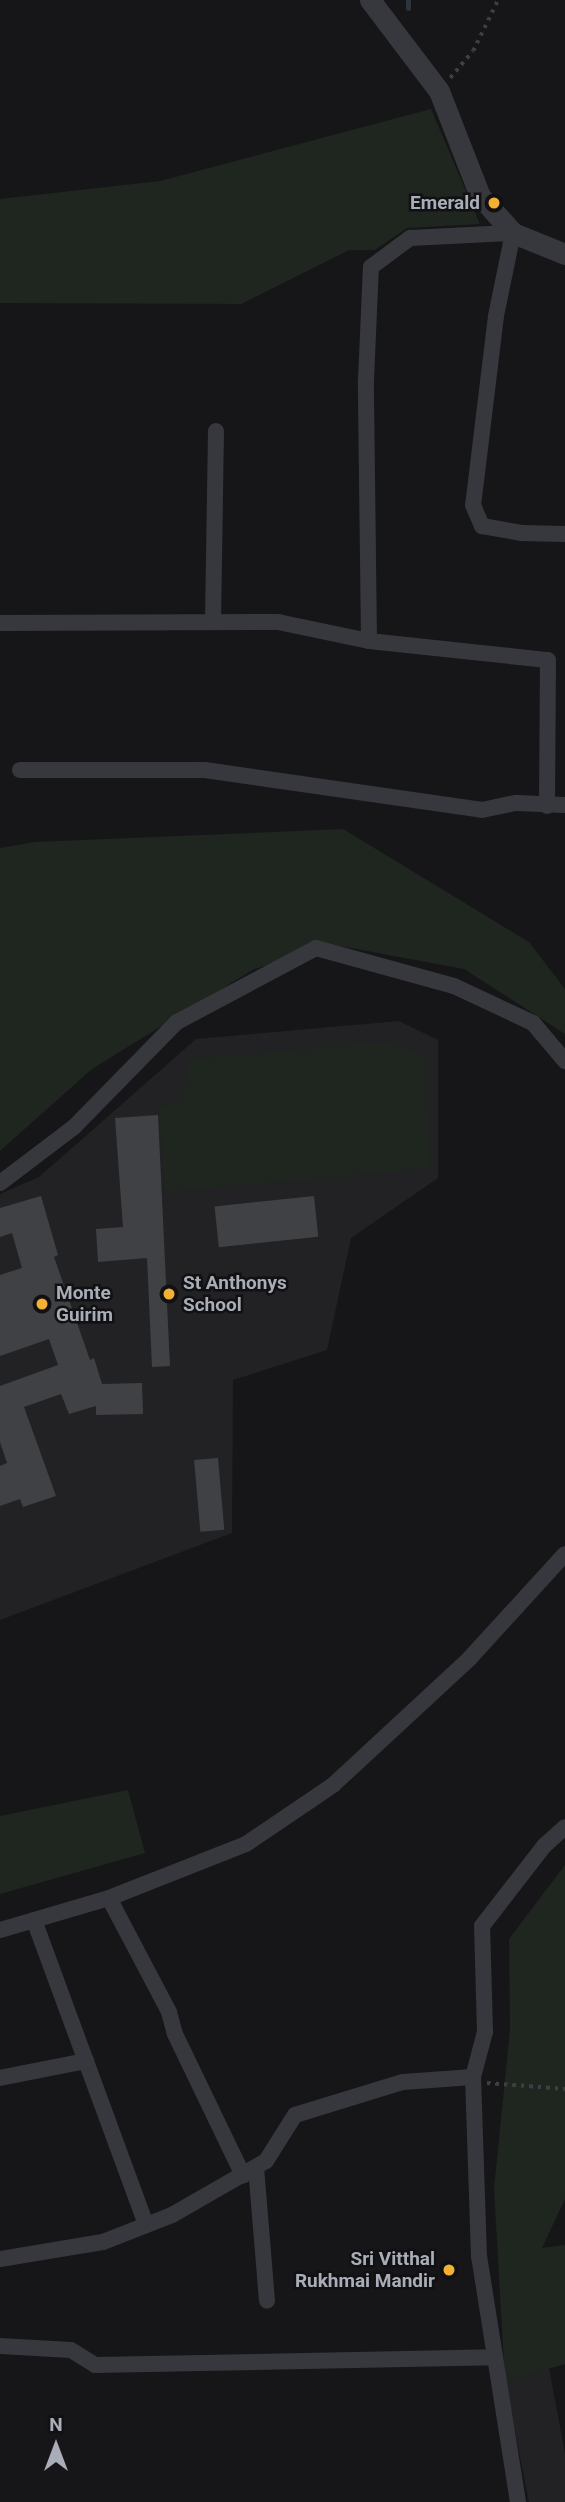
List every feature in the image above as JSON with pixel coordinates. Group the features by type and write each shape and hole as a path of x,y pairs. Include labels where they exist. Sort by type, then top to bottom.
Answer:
{"street":[{"path":"370,0 439,91 480,196 513,233"},
{"path":"513,233 496,316 473,505 482,526 521,533 565,534"},
{"path":"369,641 366,380 371,267 410,238 513,233 565,254"},
{"path":"213,621 216,431"},
{"path":"0,623 278,622 369,641 548,660 547,806"},
{"path":"20,770 205,770 482,810 516,803 565,805"},
{"path":"0,1183 75,1127 177,1022 316,948 454,986 533,1023 565,1061"},
{"path":"0,1930 109,1898 246,1844 333,1784 469,1659 565,1554"},
{"path":"518,2502 479,2257 473,2079 485,2032 482,1926 544,1846 565,1827"},
{"path":"109,1898 169,2012 175,2034 249,2171 267,2301"},
{"path":"34,1920 146,2225"},
{"path":"0,2078 86,2061"},
{"path":"0,2259 103,2242 146,2225 267,2161 295,2115 403,2082 473,2079"},
{"path":"0,2346 71,2350 95,2365 494,2357"}],"path":[{"path":"439,91 473,51 498,0"},
{"path":"473,2079 565,2090"}],"shaded area":[{"path":"431,109 480,224 407,228 375,250 349,250 241,304 0,303 0,199 160,181"},
{"path":"343,829 529,942 565,989 565,1034 464,969 340,946 254,969 92,1069 0,1151 0,848 35,842"},
{"name":"St Anthonys School","path":"399,1021 438,1040 438,1178 351,1238 327,1350 233,1380 232,1533 0,1620 0,1194 39,1177 196,1039"},
{"path":"390,1042 423,1056 431,1168 165,1192 159,1107 182,1102 190,1059"},
{"path":"128,1790 145,1853 0,1894 0,1816"},
{"path":"565,1865 565,2199 542,2248 565,2245 565,2364 505,2381 494,2189 510,2030 509,1939"},
{"path":"549,2368 565,2454 565,2502 529,2502 505,2381"}],"building":[{"path":"158,1115 170,1366 152,1367 147,1258 98,1262 96,1229 123,1227 115,1118"},
{"path":"41,1196 58,1255 54,1257 90,1360 94,1358 102,1384 142,1383 143,1414 96,1415 96,1406 69,1414 61,1394 24,1407 56,1496 23,1507 20,1499 0,1506 0,1466 7,1463 0,1442 0,1386 58,1365 49,1339 0,1356 0,1275 22,1268 12,1233 0,1237 0,1208"},
{"path":"314,1196 318,1237 219,1247 215,1206"},
{"path":"218,1458 224,1530 200,1532 194,1460"}],"waterway":[{"path":"408,0 408,8"}],"place":[{"name":"Emerald","path":"494,203"},
{"name":"St Anthonys School","path":"169,1294"},
{"name":"Monte Guirim","path":"42,1304"},
{"name":"Sri Vitthal Rukhmai Mandir","path":"449,2270"}]}
